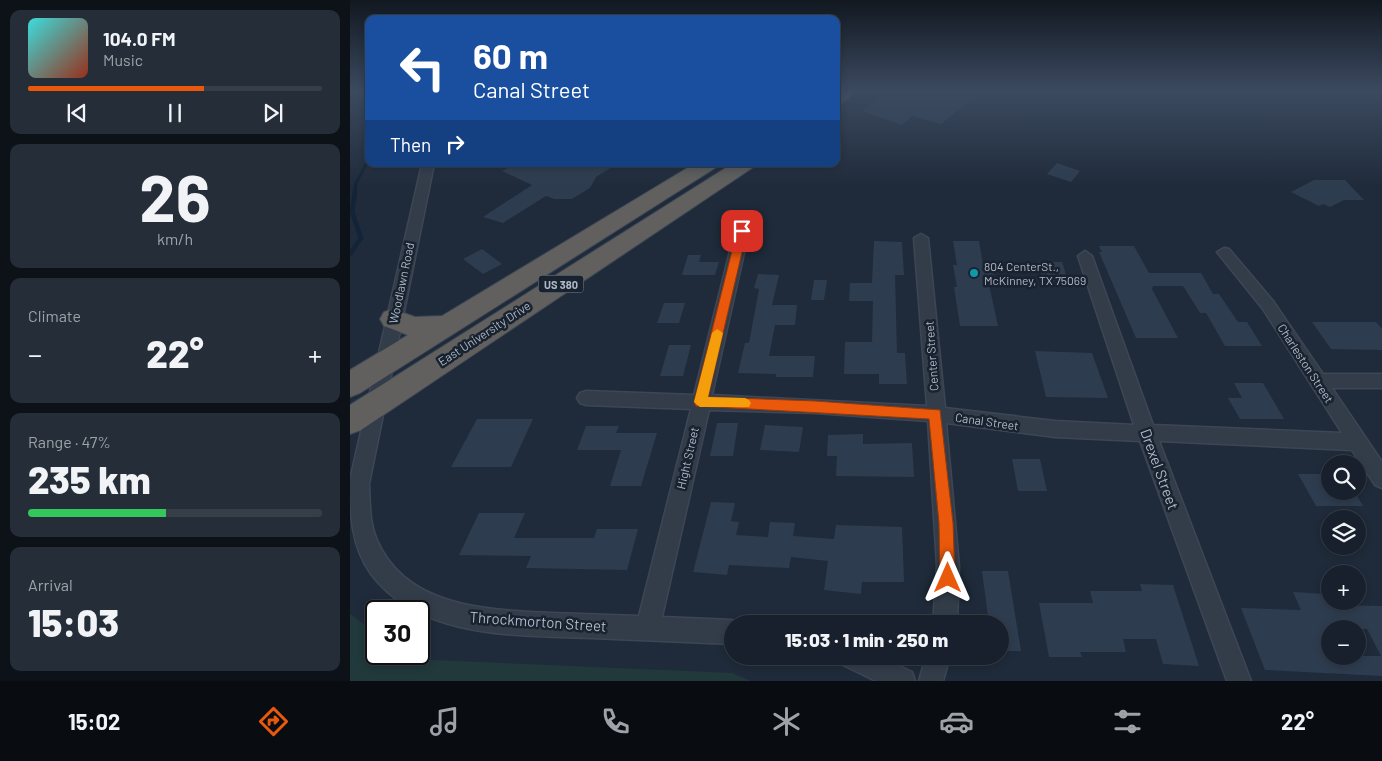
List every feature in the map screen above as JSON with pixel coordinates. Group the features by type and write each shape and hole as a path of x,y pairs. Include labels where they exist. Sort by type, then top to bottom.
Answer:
{"highway":[{"name":"East University Drive","path":"350,421 653,210 704,167"},
{"name":"East University Drive","path":"350,385 447,325 653,210 739,167"},
{"path":"393,319 413,327 447,325"}],"street":[{"name":"Woodlawn Road","path":"376,403 427,167"},
{"name":"Hight Street","path":"648,628 742,231"},
{"name":"Center Street","path":"921,238 947,541 945,615"},
{"name":"Charleston Street","path":"1224,252 1268,305 1382,479"},
{"name":"Drexel Street","path":"1085,256 1146,432 1239,681"},
{"path":"1318,381 1382,381"},
{"name":"Canal Street","path":"586,398 815,406 935,414 1027,427 1358,442"},
{"name":"Throckmorton Street","path":"376,403 359,484 359,512 368,546 383,569 403,590 415,599 444,611 478,619 724,632"},
{"path":"871,665 904,681"},
{"path":"932,681 936,665"}],"green space":[{"path":"350,614 365,625 365,665 430,665 430,660 732,673 751,681 350,681"}],"building":[{"path":"1057,163 1080,171 1071,182 1047,174"},
{"path":"509,167 612,167 596,177 590,188 572,199 554,199 546,196 503,223 483,217 532,185 502,171"},
{"path":"1314,180 1345,180 1364,200 1344,200 1330,207 1323,204 1319,206 1291,192"},
{"path":"874,241 902,242 904,275 895,275 897,353 905,353 907,384 879,384 879,374 844,374 845,342 872,342 873,301 849,301 850,283 872,283"},
{"path":"953,241 979,241 983,265 991,265 995,280 988,280 998,326 960,326 954,287 957,287 953,265 957,265"},
{"path":"1099,246 1134,246 1149,273 1201,273 1213,294 1219,294 1238,322 1247,322 1262,346 1225,346 1206,313 1200,313 1183,286 1153,286 1152,289 1178,338 1136,338 1099,252 1102,252"},
{"path":"482,249 502,264 483,274 463,259"},
{"path":"688,255 701,255 699,262 719,262 715,275 682,275"},
{"path":"1038,262 1062,262 1068,281 1044,281"},
{"path":"758,274 779,275 772,305 797,305 795,325 775,325 769,356 815,356 813,377 776,377 776,374 738,373 745,343 749,343 759,289 754,288"},
{"path":"814,280 827,280 824,300 811,300"},
{"path":"664,303 685,303 679,323 657,323"},
{"path":"1312,322 1376,322 1382,329 1382,350 1331,349"},
{"path":"669,345 691,345 683,376 660,376"},
{"path":"1035,351 1092,353 1108,398 1046,397"},
{"path":"1234,383 1263,383 1284,419 1240,419 1228,398 1242,398"},
{"path":"477,419 533,419 511,467 451,467"},
{"path":"717,423 738,423 733,456 710,456"},
{"path":"765,425 803,427 799,452 760,450"},
{"path":"586,426 619,426 616,433 657,433 641,486 610,486 621,450 577,450"},
{"path":"863,434 863,444 912,443 914,477 836,476 837,456 827,456 828,435"},
{"path":"1012,459 1040,459 1047,491 1018,491"},
{"path":"1298,474 1321,474 1321,500 1359,500 1363,506 1316,506"},
{"path":"711,502 735,503 731,521 739,522 736,535 768,537 770,522 795,523 793,536 834,539 836,525 902,527 904,582 862,582 861,594 824,590 828,561 791,557 789,568 729,565 727,575 693,572"},
{"path":"479,513 525,513 514,538 594,538 597,529 638,529 627,570 526,568 531,556 459,555"},
{"path":"982,571 1008,571 1021,651 1009,651 1009,615 988,615"},
{"path":"1140,584 1173,585 1199,666 1163,664 1156,639 1123,639 1126,652 1080,652 1082,657 1049,657 1039,603 1093,603 1090,591 1142,591"},
{"path":"1293,592 1321,594 1321,610 1366,610 1366,606 1382,606 1382,676 1265,670 1241,608 1301,610"}],"waterway":[{"path":"355,192 356,183 365,166"},
{"path":"350,254 361,238 352,212 355,191"}],"slow traffic":[{"path":"717,333 700,402 745,403"}],"place":[{"name":"804 CenterSt., McKinney, TX 75069","path":"974,273"}],"route":[{"path":"742,231 700,402 815,406 935,414 946,523 948,578"}]}
